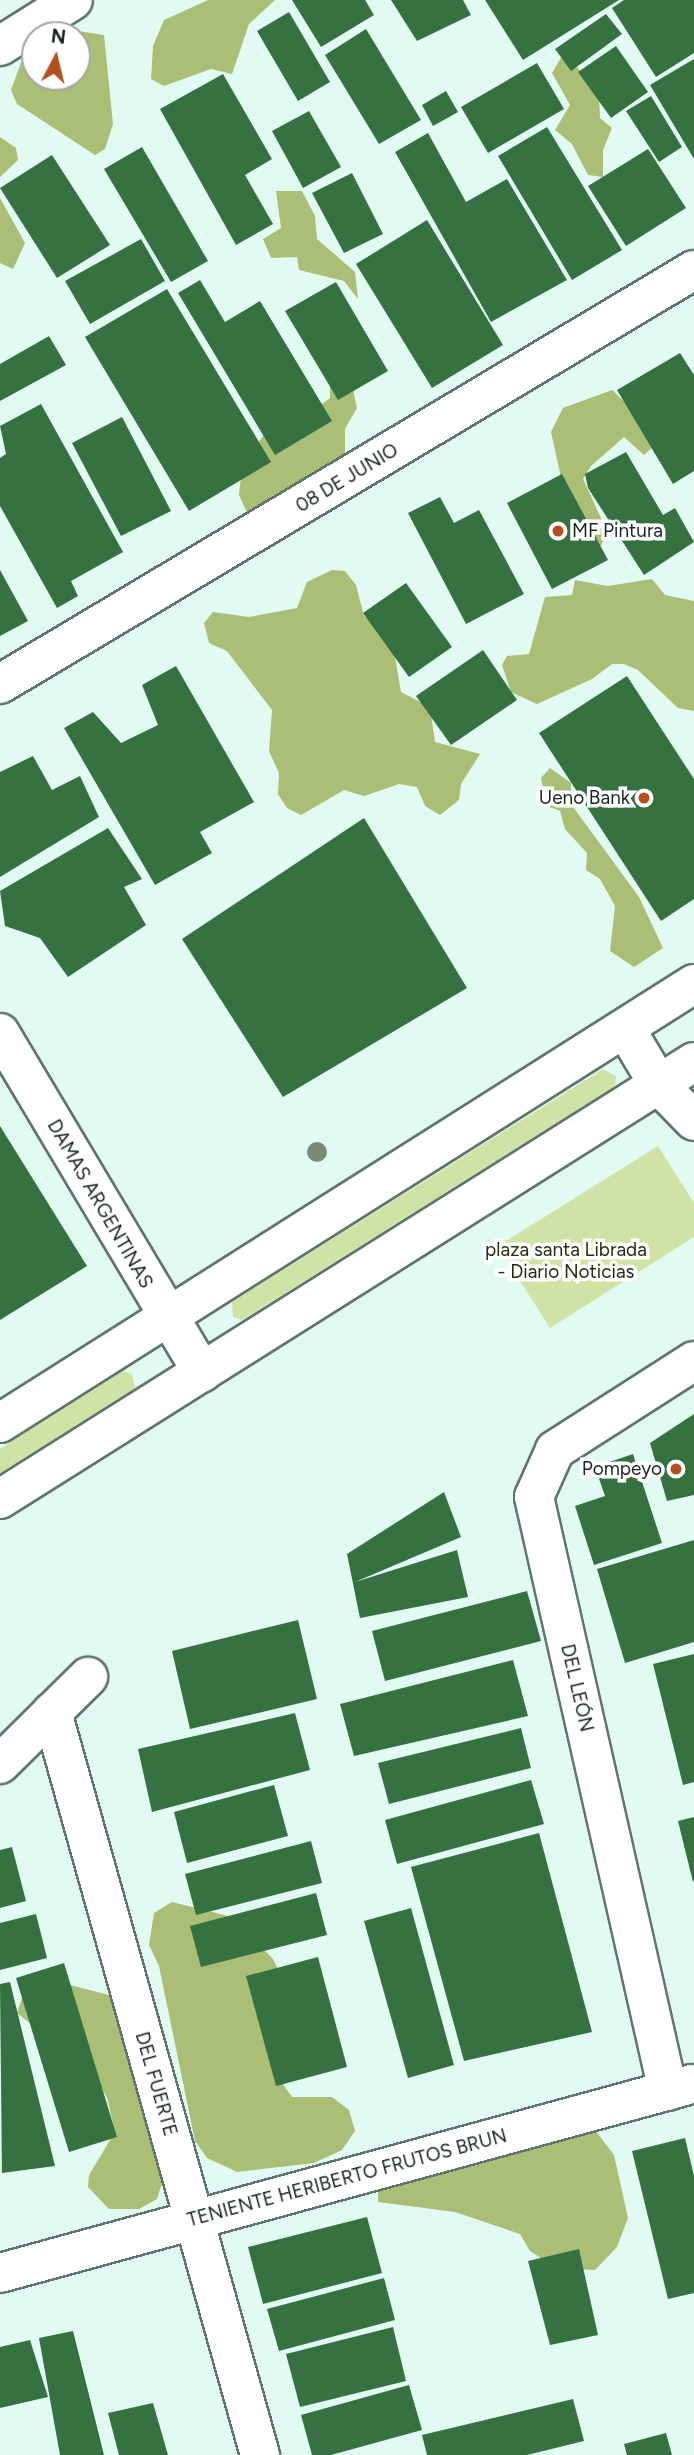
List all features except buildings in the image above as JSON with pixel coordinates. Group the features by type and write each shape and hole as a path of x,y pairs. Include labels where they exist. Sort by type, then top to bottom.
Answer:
{"main road":[{"path":"0,46 73,0"},
{"name":"08 DE JUNIO","path":"0,684 694,270"},
{"path":"0,1423 625,1028 690,997"},
{"path":"625,1028 659,1084 694,1121"},
{"name":"DAMAS ARGENTINAS","path":"0,1033 166,1318 202,1372"},
{"path":"0,1499 694,1062"},
{"name":"DEL LEÓN","path":"681,2087 534,1497 555,1450 694,1360"},
{"path":"0,1764 88,1677"},
{"name":"DEL FUERTE","path":"52,1712 260,2455"},
{"name":"TENIENTE HERIBERTO FRUTOS BRUN","path":"0,2273 681,2087"}],"green space":[{"path":"208,0 275,0 249,24 232,74 211,69 164,86 151,79 153,46 164,20"},
{"path":"91,33 104,35 113,124 105,149 95,155 17,104 11,90 21,63 21,91 91,91"},
{"path":"562,56 572,60 599,96 600,118 612,128 603,150 603,177 588,175 572,144 555,130 570,105 552,73"},
{"path":"0,137 16,148 18,160 0,177"},
{"path":"276,191 302,191 315,216 317,239 355,272 358,299 344,281 299,270 297,257 271,258 263,239 281,228"},
{"path":"0,198 25,243 13,269 0,263"},
{"path":"343,377 352,385 357,408 345,429 345,456 250,519 239,495 242,466 263,436 317,408 330,398 330,387"},
{"path":"612,390 636,413 653,447 644,455 624,437 591,466 583,479 607,531 601,546 588,545 562,482 551,432 563,408"},
{"path":"332,570 345,571 356,585 364,616 376,624 395,657 401,692 430,707 435,742 480,754 461,784 459,800 440,815 425,806 417,787 399,784 364,796 344,790 301,815 287,808 278,794 279,773 269,751 272,710 227,651 209,643 204,623 213,612 249,617 297,608 307,582"},
{"path":"652,579 665,595 694,601 694,711 678,708 638,670 624,664 612,664 592,679 537,704 511,692 502,665 507,656 529,654 545,597 572,595 575,580 608,586"},
{"path":"550,768 571,783 571,804 639,897 663,948 634,967 610,951 615,906 600,879 586,870 587,853 565,829 560,811 547,806 541,778"},
{"path":"603,1069 616,1076 615,1086 242,1320 233,1317 232,1302"},
{"name":"plaza santa Librada - Diario Noticias","path":"658,1146 694,1203 694,1237 550,1328 498,1246"},
{"path":"123,1371 132,1374 135,1388 0,1473 0,1449"},
{"path":"172,1902 232,1917 273,1959 278,1969 280,2080 292,2097 332,2097 349,2110 355,2131 342,2150 314,2163 237,2172 207,2158 195,2141 159,1966 149,1945 154,1913"},
{"path":"66,1984 109,1995 133,2046 163,2180 157,2199 139,2209 109,2209 88,2187 89,2175 115,2132 107,2097 88,2069 17,2013 23,1995"},
{"path":"595,2130 614,2155 628,2218 617,2247 595,2270 556,2268 530,2251 520,2234 455,2212 378,2202 378,2182"}],"place":[{"name":"MF Pintura","path":"558,531"},
{"name":"Ueno Bank","path":"644,798"},
{"name":"Pompeyo","path":"676,1469"}]}
